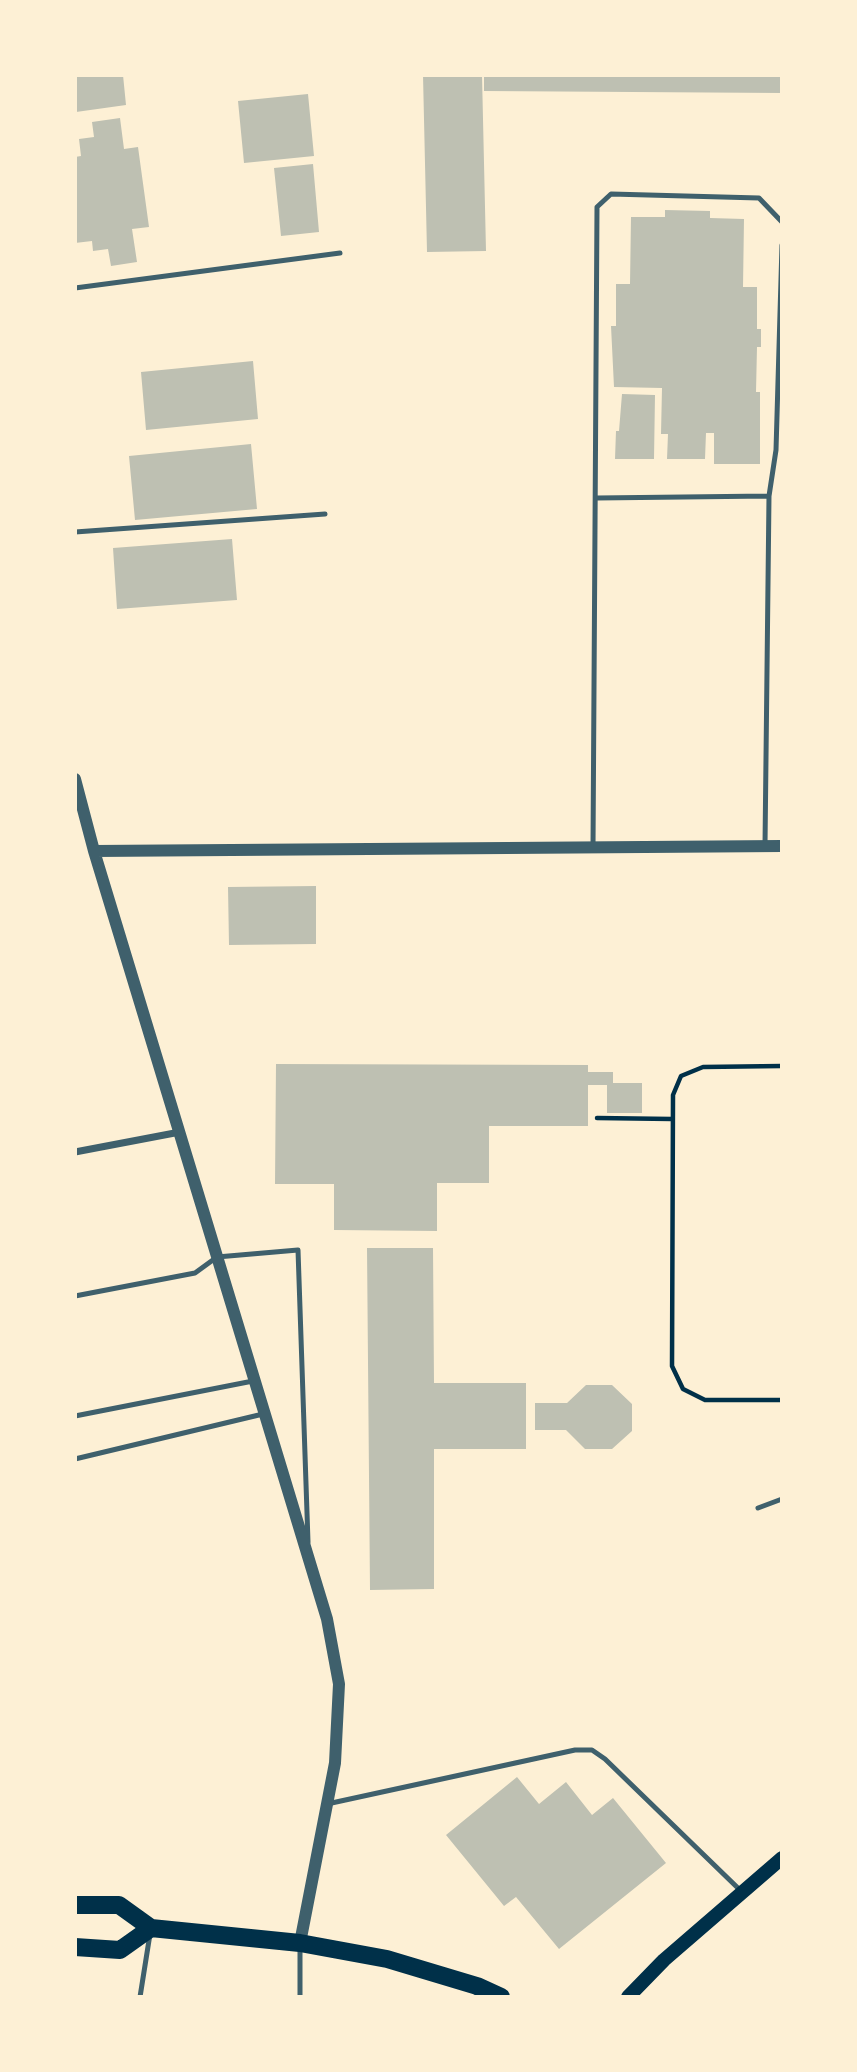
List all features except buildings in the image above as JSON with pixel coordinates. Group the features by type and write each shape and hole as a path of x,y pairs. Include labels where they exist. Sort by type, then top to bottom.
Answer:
{"main road":[{"path":"628,1997 741,1891 782,1858"},
{"path":"75,1905 119,1905 151,1928 300,1942 387,1959 477,1986 501,1997"},
{"path":"75,1947 120,1950 151,1928"}],"street":[{"path":"76,785 327,1619 339,1684 335,1763 300,1942"},
{"path":"94,851 782,846"},
{"path":"75,1152 180,1132"}],"lane":[{"path":"593,847 597,207 611,194 759,198 782,222"},
{"path":"765,845 769,496 776,450 782,245"},
{"path":"75,288 340,253"},
{"path":"597,498 769,496"},
{"path":"75,532 325,514"},
{"path":"75,1296 195,1273 218,1257 298,1250 309,1556"},
{"path":"75,1416 256,1380"},
{"path":"75,1459 266,1414"},
{"path":"758,1508 782,1499"},
{"path":"327,1804 575,1750 592,1750 606,1759 741,1891"},
{"path":"140,1997 151,1928"},
{"path":"300,1942 300,1997"}],"path":[{"path":"782,1066 703,1067 681,1076 673,1094 672,1119 672,1366 683,1389 705,1400 782,1400"},
{"path":"597,1118 672,1119"}]}
